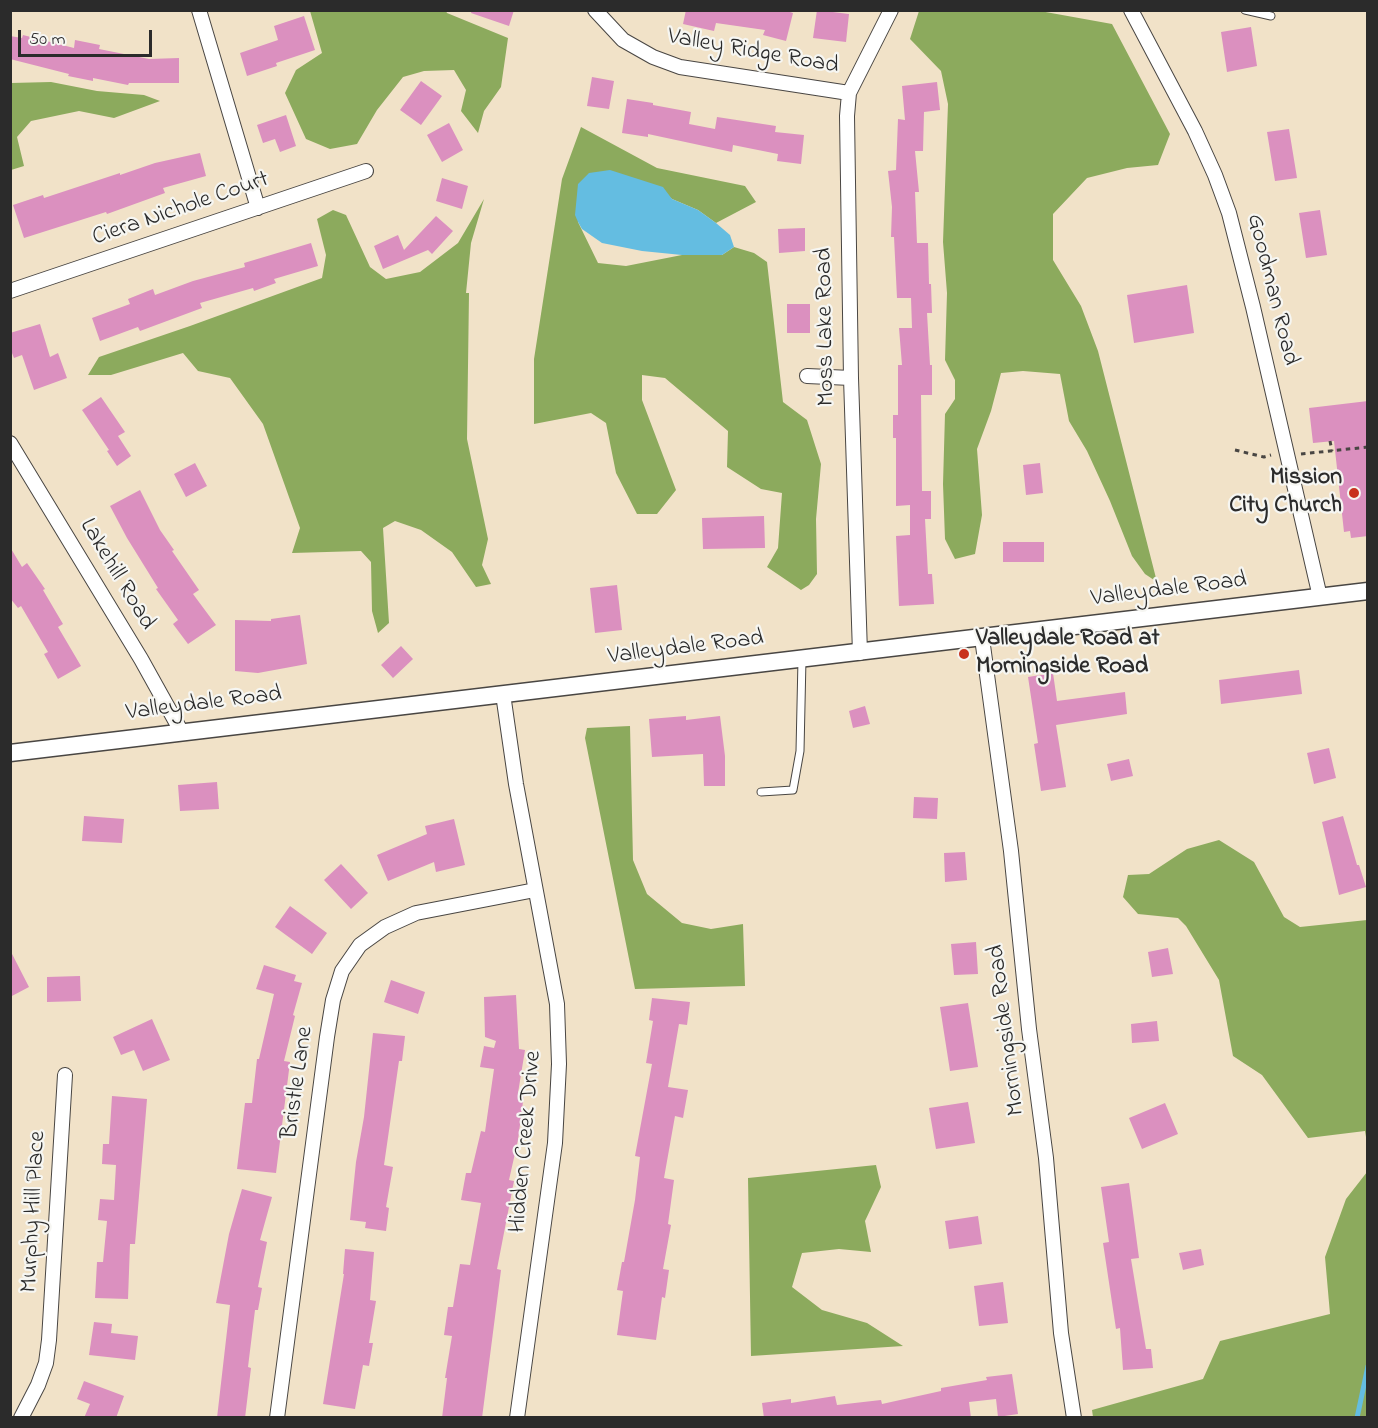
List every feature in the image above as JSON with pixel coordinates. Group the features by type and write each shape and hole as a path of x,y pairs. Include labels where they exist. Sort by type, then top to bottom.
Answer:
{"street":[{"path":"199,10 258,208"},
{"name":"Valley Ridge Road","path":"595,10 623,40 653,57 680,67 849,93"},
{"name":"Moss Lake Road","path":"860,653 846,141 849,93 891,10"},
{"name":"Goodman Road","path":"1131,10 1195,131 1229,213 1320,597"},
{"name":"Ciera Nichole Court","path":"10,291 366,171"},
{"path":"807,376 851,378"},
{"name":"Lakehill Road","path":"10,443 135,650 181,731"},
{"name":"Valleydale Road","path":"10,753 1368,591"},
{"name":"Morningside Road","path":"982,638 1011,851 1029,1029 1046,1158 1061,1333 1074,1418"},
{"name":"Hidden Creek Drive","path":"503,694 516,784 557,1004 559,1064 555,1143 517,1418"},
{"name":"Bristle Lane","path":"277,1418 327,1037 333,1000 342,971 360,945 385,927 416,913 535,890"},
{"name":"Murphy Hill Place","path":"21,1418 38,1385 46,1363 49,1340 65,1075"}],"lane":[{"path":"1245,10 1271,15"},
{"path":"761,792 793,789 800,751 802,659"}],"path":[{"path":"1330,441 1332,451"},
{"path":"1297,454 1368,447"},
{"path":"1234,450 1264,457"}],"green space":[{"path":"310,11 446,11 508,38 501,87 484,111 478,133 461,111 466,90 454,70 424,71 403,77 377,110 357,144 330,149 306,139 285,93 296,70 322,53"},
{"path":"919,11 1040,11 1112,24 1170,134 1158,165 1127,168 1087,178 1053,214 1053,260 1081,306 1098,351 1157,582 1145,574 1132,556 1087,451 1069,421 1060,374 1023,371 1001,373 991,411 977,449 982,515 975,554 955,559 945,539 943,484 945,414 955,399 955,380 945,360 947,293 943,242 948,104 941,71 910,39"},
{"path":"51,82 97,91 144,95 160,101 114,118 79,111 31,121 17,137 24,166 11,170 11,83"},
{"path":"581,127 657,168 745,186 756,202 716,223 698,210 667,195 578,222 598,263 626,266 682,255 722,255 734,247 754,253 767,262 783,402 807,420 821,464 816,519 817,574 809,585 801,590 767,567 778,548 782,493 761,489 727,467 728,431 665,378 642,375 642,400 676,490 657,514 637,514 616,473 606,423 591,413 534,424 534,359 562,179"},
{"path":"484,199 471,243 466,293 469,293 467,439 488,539 482,565 491,584 476,587 452,552 421,530 395,521 383,528 389,623 378,633 372,611 371,562 361,551 292,553 300,528 263,424 230,378 198,371 183,353 111,375 88,375 99,357 322,278 326,255 317,219 333,210 346,215 370,267 386,279 420,272 458,243"},
{"path":"630,726 633,860 647,894 682,923 711,929 743,924 745,986 635,989 585,738 587,728"},
{"path":"1219,840 1254,862 1284,917 1300,927 1367,920 1367,1143 1365,1131 1308,1138 1262,1075 1233,1056 1219,980 1186,926 1178,918 1138,914 1123,897 1128,875 1149,874 1187,849"},
{"path":"876,1165 881,1187 865,1221 871,1252 839,1249 802,1253 792,1287 822,1310 867,1323 903,1346 751,1356 748,1178"},
{"path":"1367,1172 1367,1417 1093,1417 1092,1410 1203,1379 1220,1341 1330,1314 1325,1257 1346,1199"}],"water":[{"path":"610,170 663,187 672,199 698,210 716,223 730,235 734,247 722,255 682,255 642,251 602,243 582,229 575,215 578,184 589,173"}],"building":[{"path":"472,10 514,10 509,26 471,13"},
{"path":"686,10 784,10 793,13 786,41 763,35 765,30 716,23 714,31 683,24"},
{"path":"817,10 849,14 846,42 813,38"},
{"path":"304,16 315,50 247,76 240,53 278,40 274,26"},
{"path":"1251,27 1257,66 1227,72 1221,32"},
{"path":"23,35 74,48 75,40 100,45 99,49 149,59 179,58 179,83 129,83 128,85 93,78 93,81 10,59 10,36 22,38"},
{"path":"592,77 614,81 609,109 587,106"},
{"path":"421,81 442,96 421,125 400,110"},
{"path":"937,82 940,110 924,112 923,151 915,151 919,192 915,192 917,243 928,243 929,284 931,284 932,313 927,313 930,365 932,365 932,395 921,395 922,491 931,491 931,519 925,519 928,574 932,574 934,604 899,606 896,536 910,535 910,505 896,506 896,438 893,438 893,415 898,415 898,365 902,365 899,328 912,328 911,298 897,298 888,171 896,170 898,119 905,120 902,86"},
{"path":"627,99 691,112 689,124 715,129 717,117 776,126 775,132 804,135 801,164 777,161 778,154 733,145 732,152 648,134 648,137 622,133"},
{"path":"286,115 296,146 280,152 275,139 263,143 257,125"},
{"path":"449,123 463,150 442,162 427,135"},
{"path":"1289,129 1297,178 1275,181 1267,132"},
{"path":"200,153 206,176 163,188 165,193 107,214 106,212 24,238 13,205 43,195 44,198 155,163"},
{"path":"442,178 468,186 462,209 436,201"},
{"path":"1320,210 1327,255 1306,258 1299,213"},
{"path":"436,216 453,231 432,254 428,250 383,269 374,246 398,235 404,250"},
{"path":"805,228 805,251 779,253 778,229"},
{"path":"311,243 318,266 274,279 276,283 254,291 253,288 200,303 202,308 140,331 138,327 100,341 92,318 130,304 128,299 153,289 155,295 193,281 245,267 244,263"},
{"path":"1187,285 1194,333 1134,343 1127,295"},
{"path":"787,304 810,304 810,333 787,333"},
{"path":"40,324 50,357 58,353 67,378 34,390 22,355 14,358 10,348 10,333"},
{"path":"101,397 125,432 118,436 131,456 117,466 82,410"},
{"path":"1368,401 1368,536 1351,538 1350,531 1344,532 1334,441 1313,443 1309,408"},
{"path":"195,463 207,486 186,497 174,474"},
{"path":"1040,463 1043,493 1026,495 1023,465"},
{"path":"140,490 160,530 174,550 172,551 199,590 193,594 216,625 188,644 173,624 178,620 156,589 158,588 110,506"},
{"path":"764,516 765,548 703,549 702,518"},
{"path":"1003,542 1044,542 1044,562 1003,562"},
{"path":"10,547 22,567 27,563 45,589 43,590 63,624 58,627 81,666 58,679 44,654 48,652 21,606 18,608 10,598"},
{"path":"617,585 622,630 595,633 590,588"},
{"path":"300,615 307,664 258,673 235,671 235,620 271,621 271,619"},
{"path":"401,646 413,659 393,678 381,665"},
{"path":"1299,670 1302,694 1221,704 1219,680"},
{"path":"1053,673 1057,701 1125,692 1127,714 1056,725 1066,787 1041,791 1034,744 1038,743 1028,677"},
{"path":"865,706 870,724 853,728 849,711"},
{"path":"686,716 686,720 720,716 725,756 725,786 704,786 703,754 652,757 649,719"},
{"path":"1329,748 1336,778 1314,784 1307,753"},
{"path":"1129,759 1133,776 1111,781 1107,764"},
{"path":"217,782 219,809 180,811 178,785"},
{"path":"914,797 938,798 937,819 913,818"},
{"path":"84,816 124,819 122,843 82,841"},
{"path":"1343,816 1366,887 1339,895 1322,822"},
{"path":"454,819 465,865 436,872 434,862 388,881 377,855 427,834 425,826"},
{"path":"965,852 967,880 945,882 944,853"},
{"path":"341,864 368,893 351,909 324,880"},
{"path":"290,906 327,933 312,954 275,927"},
{"path":"976,942 978,974 954,975 951,944"},
{"path":"1168,948 1173,974 1152,977 1148,952"},
{"path":"10,950 29,987 10,997"},
{"path":"264,965 296,975 294,981 302,983 284,1061 290,1062 276,1173 237,1169 245,1103 252,1103 257,1059 259,1059 274,994 256,989"},
{"path":"80,976 81,1001 47,1002 47,977"},
{"path":"391,980 425,992 418,1014 384,1002"},
{"path":"516,995 519,1049 525,1050 518,1093 524,1094 518,1140 509,1180 514,1181 497,1269 501,1270 482,1418 442,1418 447,1378 445,1378 452,1336 444,1335 448,1307 453,1307 460,1264 470,1265 481,1203 461,1200 466,1173 471,1173 481,1131 485,1132 494,1069 480,1067 484,1046 494,1048 496,1041 485,1037 484,997"},
{"path":"652,998 690,1002 687,1025 679,1024 668,1087 688,1090 683,1118 675,1116 664,1178 674,1180 668,1224 671,1225 663,1269 669,1270 665,1298 662,1297 656,1340 617,1335 623,1291 617,1290 635,1200 640,1157 635,1156 652,1064 646,1063 653,1021 649,1020"},
{"path":"968,1003 978,1067 950,1071 940,1007"},
{"path":"152,1019 170,1060 143,1071 134,1050 121,1055 113,1037"},
{"path":"1157,1021 1159,1041 1132,1043 1131,1024"},
{"path":"373,1033 405,1036 402,1061 399,1061 384,1165 393,1167 386,1207 389,1208 386,1231 365,1228 366,1222 350,1220"},
{"path":"112,1096 147,1099 135,1244 130,1244 128,1299 95,1298 97,1262 103,1262 107,1221 98,1220 100,1199 114,1200 116,1165 102,1164 103,1144 109,1144"},
{"path":"968,1102 975,1143 936,1149 929,1108"},
{"path":"1165,1103 1178,1134 1142,1149 1129,1118"},
{"path":"1129,1183 1139,1258 1131,1259 1146,1349 1151,1349 1153,1368 1123,1370 1120,1328 1116,1329 1103,1243 1109,1242 1101,1187"},
{"path":"242,1189 272,1197 260,1240 267,1242 258,1287 262,1288 258,1310 255,1310 245,1418 217,1418 230,1305 216,1303 229,1234"},
{"path":"978,1216 982,1244 949,1249 945,1221"},
{"path":"345,1249 374,1252 370,1300 376,1301 369,1343 373,1343 369,1366 363,1365 355,1409 323,1404 344,1274"},
{"path":"1201,1249 1204,1265 1183,1270 1179,1253"},
{"path":"1003,1282 1008,1323 979,1326 974,1286"},
{"path":"94,1322 112,1324 111,1333 138,1336 135,1360 89,1355"},
{"path":"1012,1374 1018,1414 998,1417 996,1399 969,1402 971,1418 764,1418 762,1403 791,1399 791,1403 835,1396 837,1405 881,1400 882,1404 941,1391 941,1388 987,1380 986,1377"},
{"path":"84,1381 124,1396 116,1418 84,1418 90,1404 77,1399"}],"waterway":[{"path":"1357,1418 1368,1366"}],"place":[{"name":"Mission City Church","path":"1354,493"},
{"name":"Valleydale Road at Morningside Road","path":"964,654"}]}
